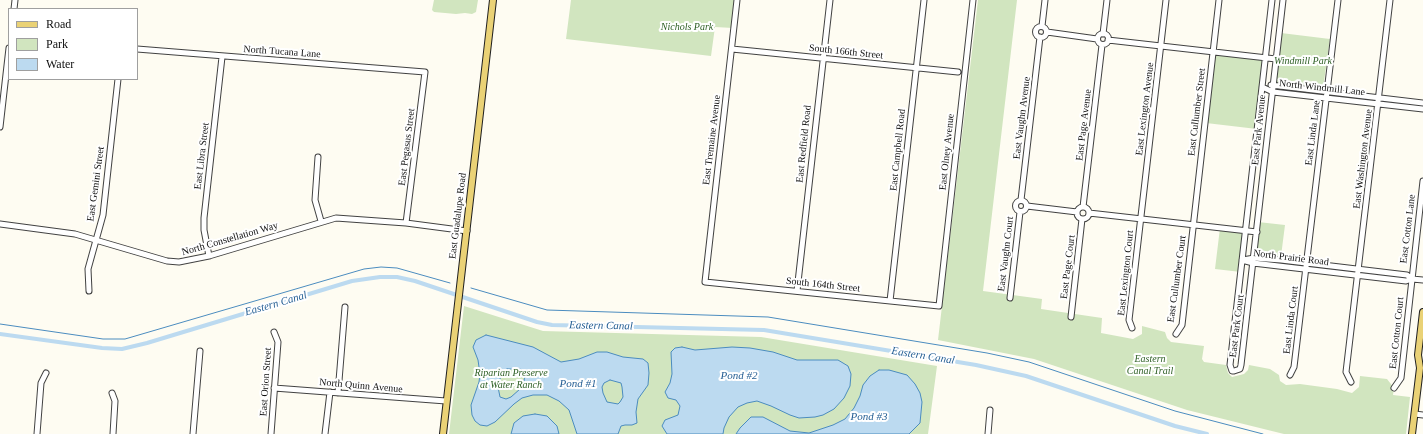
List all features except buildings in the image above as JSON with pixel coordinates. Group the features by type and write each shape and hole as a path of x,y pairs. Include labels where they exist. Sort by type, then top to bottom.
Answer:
{"main road":[{"name":"East Guadalupe Road","path":"443,434 493,0"},
{"path":"1412,434 1420,368 1418,354 1423,312"},
{"path":"1420,368 1423,360"}],"street":[{"name":"East Tremaine Avenue","path":"705,282 737,0"},
{"name":"East Redfield Road","path":"797,291 830,0"},
{"name":"East Campbell Road","path":"890,301 924,0"},
{"name":"East Olney Avenue","path":"938,306 973,0"},
{"name":"East Vaughn Avenue","path":"1020,212 1016,208 1016,205 1021,200 1040,37 1037,35 1036,30 1042,26 1045,0"},
{"path":"1042,26 1047,32 1098,38 1103,34 1107,0"},
{"name":"East Lexington Avenue","path":"1141,219 1166,0"},
{"name":"East Cullumber Street","path":"1194,225 1219,0"},
{"name":"East Park Avenue","path":"1242,260 1272,0"},
{"name":"East Park Avenue","path":"1254,261 1283,0"},
{"name":"East Linda Lane","path":"1306,267 1338,0"},
{"name":"East Washington Avenue","path":"1351,382 1346,372 1359,273 1390,0"},
{"path":"1040,37 1044,36 1047,32"},
{"path":"1103,34 1108,40 1276,59"},
{"path":"1098,38 1099,43 1102,45 1108,40"},
{"name":"East Page Avenue","path":"1083,207 1102,45"},
{"name":"North Tucana Lane","path":"138,49 425,72"},
{"name":"South 166th Street","path":"732,49 958,72"},
{"path":"0,127 8,57"},
{"name":"East Libra Street","path":"209,256 204,230 204,218 222,57"},
{"name":"East Pegasus Street","path":"406,223 425,72"},
{"name":"East Gemini Street","path":"89,291 88,268 103,214 118,80"},
{"name":"North Windmill Lane","path":"1262,87 1273,85 1327,95"},
{"name":"North Windmill Lane","path":"1262,87 1272,92 1327,95 1378,101 1423,109"},
{"name":"North Windmill Lane","path":"1378,101 1423,103"},
{"path":"318,157 315,200 321,221"},
{"name":"East Cotton Lane","path":"1412,279 1423,181"},
{"path":"1021,200 1025,202 1027,206 1077,212"},
{"path":"1020,212 1025,210 1027,206"},
{"path":"1077,212 1083,207 1087,209 1089,213 1257,232"},
{"name":"East Vaughn Court","path":"1010,298 1020,212"},
{"path":"1077,212 1078,217 1082,219 1086,218 1089,213"},
{"name":"North Constellation Way","path":"0,224 75,234 167,261 179,262 209,256 321,221 336,218 406,223 466,231"},
{"name":"East Page Court","path":"1071,317 1082,219"},
{"name":"East Lexington Court","path":"1132,328 1129,320 1141,219"},
{"name":"East Cullumber Court","path":"1176,334 1182,325 1194,225"},
{"name":"North Prairie Road","path":"1242,260 1359,273 1406,275 1412,279 1423,280"},
{"name":"East Park Court","path":"1242,260 1230,365 1232,371 1240,369 1241,365 1254,261"},
{"name":"East Linda Court","path":"1290,375 1294,367 1306,267"},
{"name":"East Cotton Court","path":"1394,388 1401,378 1412,279"},
{"name":"South 164th Street","path":"705,282 938,306"},
{"path":"338,393 344,307"},
{"name":"East Orion Street","path":"271,434 278,342 274,332"},
{"path":"194,434 200,351"},
{"path":"37,434 41,383 46,373"},
{"name":"North Quinn Avenue","path":"274,388 446,401"},
{"path":"325,434 330,392"},
{"path":"112,393 115,401 113,434"},
{"path":"988,434 990,410"},
{"path":"1415,414 1423,415"}],"green space":[{"path":"434,0 478,0 476,12 472,14 456,14 434,12 432,10"},
{"name":"Nichols Park","path":"571,0 737,0 733,28 715,27 711,56 566,39"},
{"name":"Eastern Canal Trail","path":"978,0 1017,0 983,291 1042,299 1041,309 1102,318 1101,333 1133,339 1142,334 1142,326 1165,332 1167,338 1171,342 1204,346 1202,359 1204,362 1226,365 1228,373 1232,377 1244,374 1248,370 1249,365 1270,369 1279,375 1280,381 1286,385 1300,384 1337,389 1352,393 1359,387 1360,376 1387,379 1394,388 1393,395 1410,397 1406,434 1284,434 1187,410 1034,359 938,340"},
{"name":"Windmill Park","path":"1281,33 1330,39 1322,89 1276,83"},
{"path":"1213,52 1266,58 1257,129 1206,123"},
{"path":"1258,222 1285,225 1280,264 1253,261"},
{"path":"1220,228 1245,231 1241,272 1215,269"},
{"name":"Riparian Preserve at Water Ranch","path":"464,306 543,331 761,337 937,366 928,434 449,434"}],"water":[{"name":"Pond #1","path":"486,335 533,347 561,362 579,359 597,352 607,352 623,357 643,359 648,363 648,385 638,399 636,412 637,423 621,426 618,434 577,434 569,410 559,401 547,395 533,395 522,398 495,422 487,426 480,425 475,421 472,415 471,405 479,382 480,374 478,360 473,347 476,340","holes":["507,369 523,370 525,374 524,381 520,389 511,397 506,399 500,397 498,387 501,375","610,380 621,383 623,397 618,404 607,402 603,393 602,387 604,383"]},
{"name":"Pond #2","path":"682,347 695,350 732,347 750,348 773,352 797,360 838,360 848,366 851,374 850,386 844,398 834,409 823,415 799,418 757,401 738,407 729,417 723,434 667,434 662,426 665,420 678,415 680,406 676,400 668,398 665,392 670,383 672,374 671,352 675,348"},
{"name":"Pond #3","path":"879,370 889,370 907,375 915,384 920,393 922,402 920,423 909,434 736,434 751,417 763,417 790,431 809,433 833,425 845,419 854,408 860,396 863,385 870,376"},
{"path":"535,414 547,416 557,426 559,434 511,434 514,423 523,416"}],"waterway":[{"path":"0,324 103,339 125,339 364,269 381,267 397,268 450,283"},
{"name":"Eastern Canal","path":"0,334 102,348 122,349 147,343 352,281 380,277 397,277 415,281 537,322 552,325 764,330 976,365 1026,376 1175,426 1207,434"},
{"path":"471,288 547,310 768,317 987,353 1029,362 1175,411 1263,434"}]}
